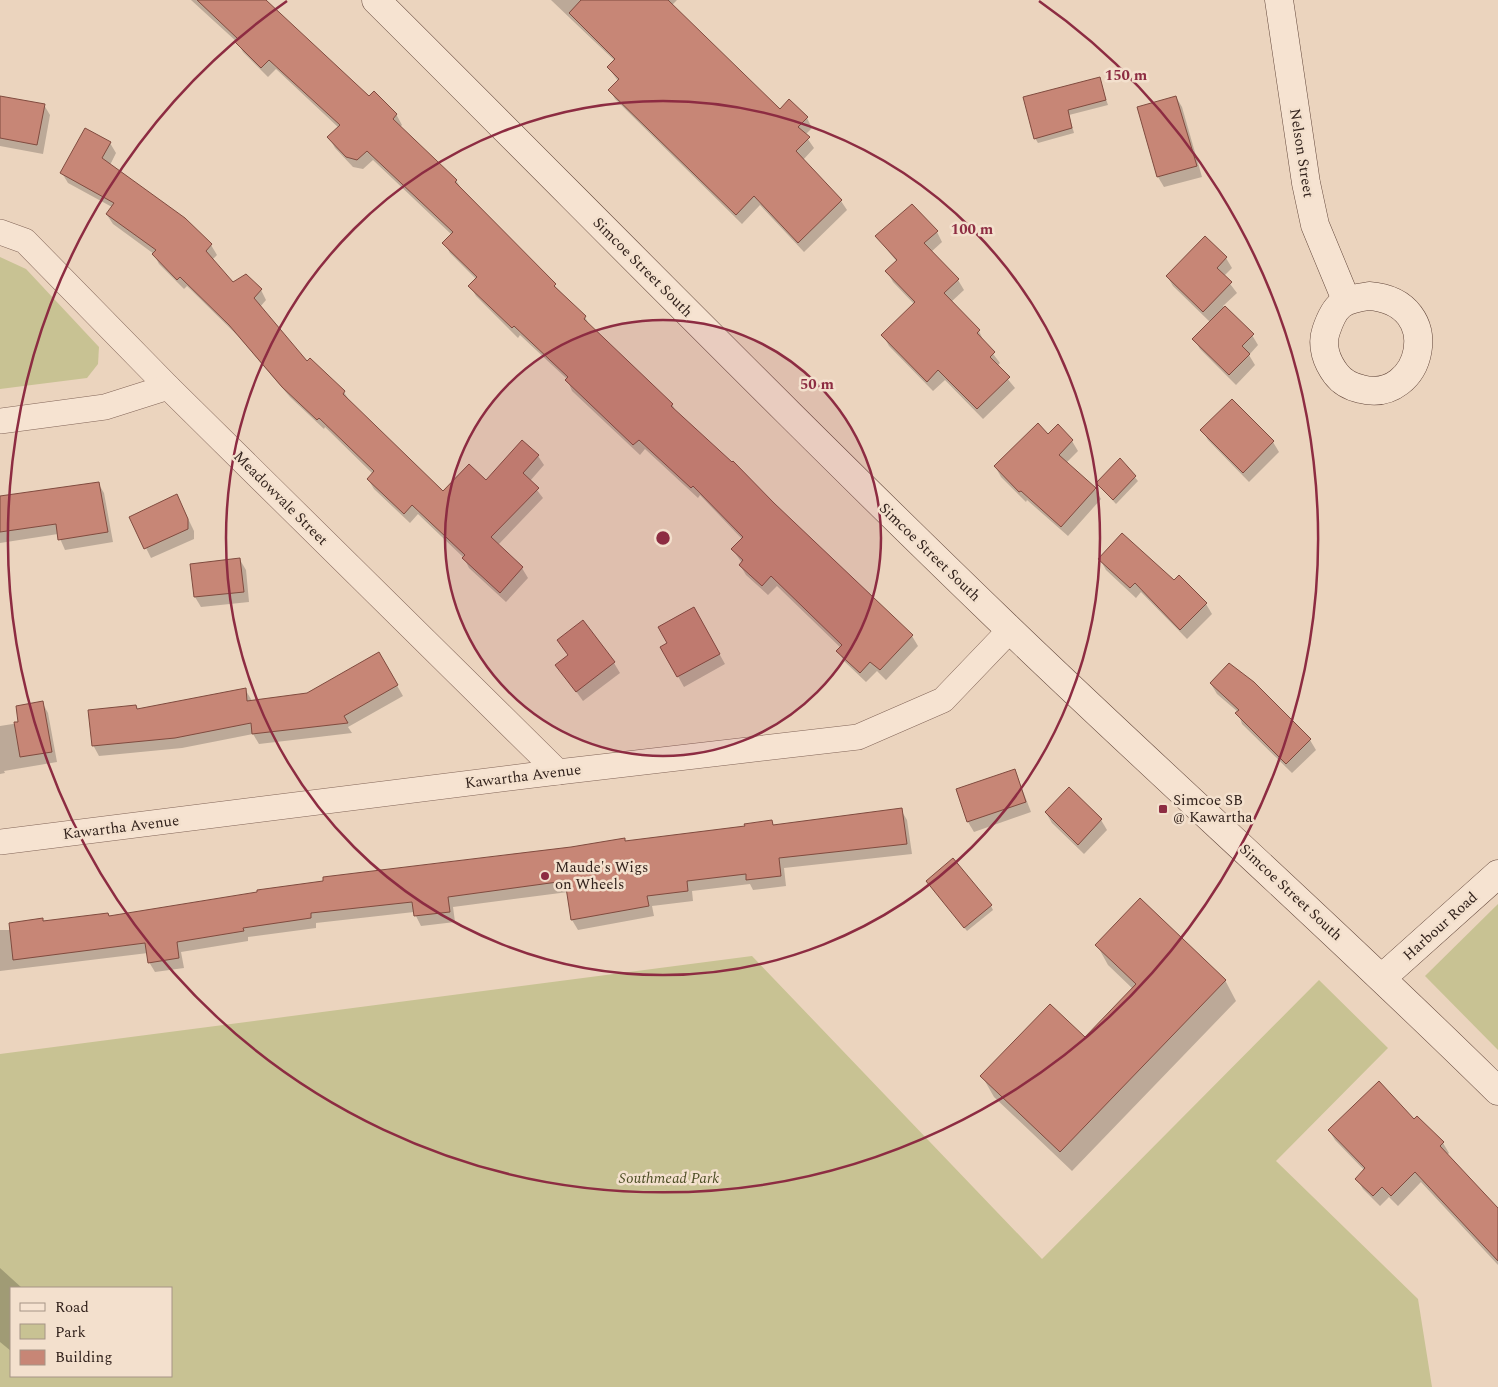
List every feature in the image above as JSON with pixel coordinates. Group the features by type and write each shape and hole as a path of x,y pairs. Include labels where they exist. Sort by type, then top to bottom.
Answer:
{"street":[{"name":"Simcoe Street South","path":"376,0 812,438 1010,630 1383,977 1498,1090"},
{"name":"Nelson Street","path":"1279,0 1306,183 1315,225 1346,300"},
{"name":"Meadowvale Street","path":"0,232 25,241 168,387 558,772"},
{"path":"0,421 105,407 168,387"},
{"name":"Kawartha Avenue","path":"0,842 558,772 858,737 943,700 1010,630"},
{"name":"Harbour Road","path":"1383,977 1498,874"}],"green space":[{"path":"0,257 26,269 99,347 98,364 87,378 0,389"},
{"path":"1498,904 1498,1050 1425,976"},
{"name":"Southmead Park","path":"752,956 1042,1259 1319,980 1388,1048 1276,1161 1418,1299 1432,1387 0,1387 0,1054"}],"building":[{"path":"197,0 266,0 369,96 374,91 397,114 393,119 457,180 455,182 556,284 554,286 586,316 584,319 673,404 671,406 733,461 774,503 913,635 880,670 870,662 860,673 836,651 842,645 771,576 762,586 739,565 743,560 731,549 743,537 693,486 691,488 639,440 633,445 565,380 568,377 468,286 477,277 442,243 453,232 367,151 357,160 346,157 327,137 340,125 269,60 261,68 235,42 238,39"},
{"path":"581,0 668,0 780,109 789,99 808,117 798,127 810,137 796,151 842,200 798,243 754,196 736,215 608,90 619,79 607,67 615,59 569,13"},
{"path":"1100,77 1106,100 1068,110 1072,128 1034,139 1023,97"},
{"path":"0,96 45,104 37,145 0,138"},
{"path":"1176,96 1197,166 1157,177 1137,107"},
{"path":"85,128 111,142 102,158 185,218 212,244 206,251 233,282 246,274 262,289 254,298 307,361 310,358 345,391 343,394 443,491 469,464 486,480 522,440 539,455 523,473 539,488 491,537 523,567 500,593 462,558 465,555 412,505 404,514 367,479 374,471 319,418 317,420 282,387 229,325 180,277 177,280 152,254 156,250 106,214 114,203 60,173"},
{"path":"912,204 938,231 924,243 959,279 944,293 980,330 977,333 995,352 990,357 1010,377 977,409 938,370 927,382 881,335 915,302 885,271 897,260 875,236"},
{"path":"1205,236 1227,257 1217,268 1232,282 1203,312 1166,276"},
{"path":"1225,306 1254,334 1242,346 1250,354 1229,375 1192,339"},
{"path":"1232,399 1274,441 1243,473 1200,430"},
{"path":"1038,423 1048,434 1058,424 1073,440 1059,455 1096,488 1061,527 1021,491 1019,492 994,466"},
{"path":"1120,458 1136,476 1113,500 1096,483"},
{"path":"99,482 108,532 58,540 56,524 0,532 0,496"},
{"path":"177,494 188,519 188,529 144,549 129,517"},
{"path":"1122,533 1174,580 1179,575 1207,603 1180,630 1135,583 1130,588 1098,559"},
{"path":"240,558 244,592 194,597 190,564"},
{"path":"694,607 720,654 677,677 660,647 667,643 658,627"},
{"path":"583,620 615,662 576,692 555,665 568,655 557,640"},
{"path":"379,652 398,685 344,716 348,723 252,734 251,723 175,738 92,746 88,710 136,705 137,709 246,688 247,701 307,693"},
{"path":"1229,663 1254,682 1311,739 1286,764 1235,713 1239,710 1210,683"},
{"path":"43,701 52,752 20,757 14,722 18,722 16,706"},
{"path":"1015,769 1026,802 967,822 956,789"},
{"path":"1069,787 1102,819 1078,845 1045,812"},
{"path":"902,808 907,844 779,858 781,876 746,880 746,874 687,881 688,891 647,896 649,906 571,920 565,881 448,897 450,912 414,916 412,902 311,913 311,918 243,928 244,931 177,942 179,958 148,963 145,943 13,960 9,923 43,918 43,921 108,913 109,916 257,892 257,890 323,881 323,877 571,847 625,838 625,841 745,826 744,824 772,820 773,825"},
{"path":"953,858 992,905 964,928 926,881"},
{"path":"1140,898 1226,980 1060,1152 980,1076 1050,1004 1085,1037 1136,984 1095,945"},
{"path":"1379,1081 1414,1119 1417,1116 1444,1142 1440,1146 1498,1208 1498,1261 1415,1172 1391,1196 1382,1187 1373,1196 1355,1179 1365,1168 1328,1130"}],"place":[{"name":"Simcoe SB @ Kawartha","path":"1163,809"},
{"name":"Maude's Wigs on Wheels","path":"545,876"}]}
